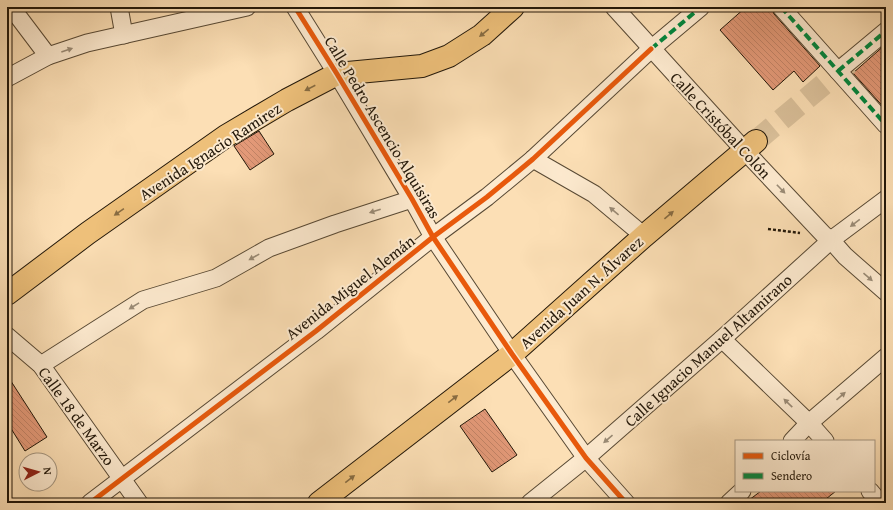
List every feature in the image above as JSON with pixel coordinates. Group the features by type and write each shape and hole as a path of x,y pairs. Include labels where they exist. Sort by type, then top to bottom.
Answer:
{"main road":[{"name":"Avenida Ignacio Ramirez","path":"7,294 88,234 226,136 287,100 337,74 422,66 449,56 482,35 513,7"},
{"name":"Avenida Juan N. Álvarez","path":"319,503 512,354 644,236 750,146"}],"street":[{"path":"11,7 48,56"},
{"path":"119,7 124,35"},
{"path":"7,78 48,56 87,43 247,7"},
{"name":"Calle Pedro Ascencio Alquisiras","path":"295,7 337,74 433,237 512,354 586,458 626,503"},
{"name":"Calle Cristóbal Colón","path":"614,7 651,48 750,146 845,256 886,292"},
{"name":"Avenida Miguel Alemán","path":"90,503 310,336 433,237 487,197 533,159 651,48 701,7"},
{"path":"781,7 886,125"},
{"path":"838,71 886,31"},
{"path":"533,159 594,194 644,236"},
{"path":"41,365 143,300 216,278 270,248 335,224 412,199"},
{"name":"Calle Ignacio Manuel Altamirano","path":"530,503 586,458 722,339 828,238 886,199"},
{"name":"Calle 18 de Marzo","path":"7,336 41,365 139,503"},
{"path":"722,339 809,423 824,440"},
{"path":"793,440 809,423 886,357"},
{"path":"730,503 741,492"},
{"path":"871,492 880,503"}],"path":[{"path":"768,230 828,238"}],"building":[{"path":"746,7 771,7 774,14 820,66 803,82 794,71 773,90 720,30"},
{"path":"886,44 886,110 853,73"},
{"path":"259,131 274,154 250,170 234,146"},
{"path":"7,375 47,437 25,451 7,422"},
{"path":"485,409 517,455 492,472 460,426"},
{"path":"760,492 835,492 821,503 745,503"}],"tunnel":[{"path":"756,141 855,58"}],"marked path":[{"path":"651,49 701,7"},
{"path":"781,7 886,125"},
{"path":"838,71 886,31"}],"cycle path":[{"path":"295,7 337,74 433,237 512,354 586,458 626,503"},
{"path":"90,503 316,331 433,237 487,197 533,159 651,49"}]}
